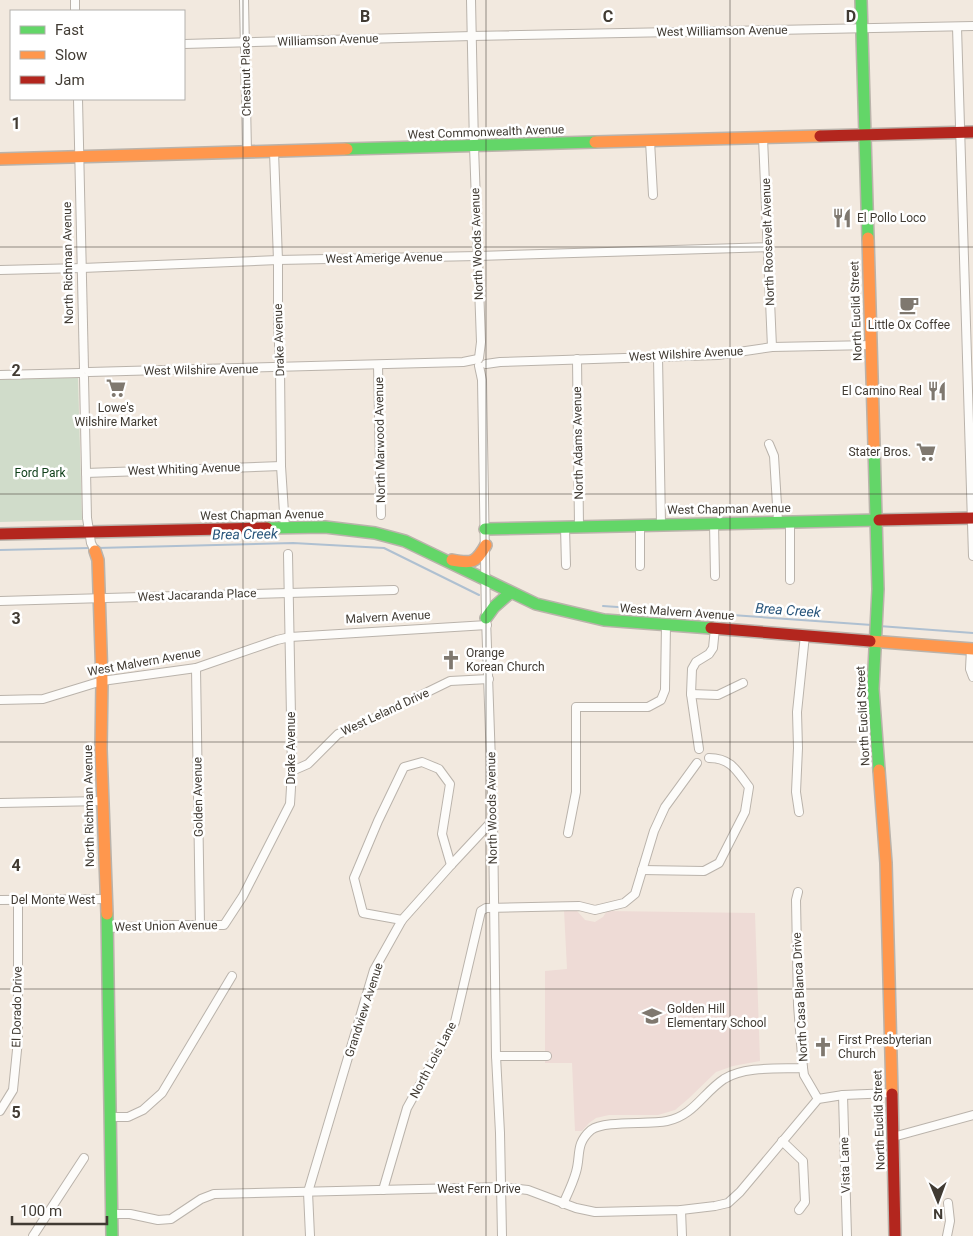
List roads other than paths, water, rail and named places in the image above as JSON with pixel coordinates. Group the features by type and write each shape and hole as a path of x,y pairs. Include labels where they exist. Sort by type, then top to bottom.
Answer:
{"main road":[{"name":"North Euclid Street","path":"861,0 877,519 878,589 873,689 886,863 895,1236"},
{"name":"West Commonwealth Avenue","path":"0,159 967,133"},
{"name":"West Chapman Avenue","path":"485,529 972,518"},
{"name":"West Chapman Avenue","path":"0,534 92,542 284,528 325,527 375,533 405,541 510,592"},
{"name":"North Richman Avenue","path":"92,542 98,560 102,680 101,749 108,928 112,1236"},
{"path":"441,558 464,563 474,562 486,545"},
{"path":"487,621 499,601 510,592"},
{"name":"West Malvern Avenue","path":"510,592 536,604 604,620 805,635 876,637"},
{"path":"876,637 972,649"}],"street":[{"name":"Chestnut Place","path":"244,0 247,152"},
{"name":"North Woods Avenue","path":"471,0 482,362 493,820 496,1056 502,1187 502,1236"},
{"name":"West Williamson Avenue","path":"472,36 973,26"},
{"path":"958,27 967,133 964,232 973,556"},
{"name":"Williamson Avenue","path":"185,44 472,36"},
{"name":"North Richman Avenue","path":"78,100 87,518 92,542"},
{"name":"North Roosevelt Avenue","path":"763,138 772,347"},
{"path":"650,141 653,195"},
{"name":"Drake Avenue","path":"274,152 284,528"},
{"path":"964,232 973,231"},
{"name":"West Amerige Avenue","path":"0,270 278,260 769,247"},
{"name":"West Wilshire Avenue","path":"0,375 718,355 772,347 872,344"},
{"path":"658,357 661,524"},
{"name":"North Adams Avenue","path":"576,360 579,526"},
{"name":"North Marwood Avenue","path":"378,365 382,515"},
{"path":"769,444 774,456 784,521 790,580"},
{"name":"West Whiting Avenue","path":"86,473 281,466"},
{"path":"714,523 715,576"},
{"path":"640,525 640,566"},
{"path":"565,527 566,565"},
{"name":"Drake Avenue","path":"224,925 243,896 290,804 292,771 288,554"},
{"name":"West Jacaranda Place","path":"0,601 394,590"},
{"name":"Malvern Avenue","path":"290,637 487,621"},
{"path":"568,833 576,792 576,707 648,707 661,700 665,690 666,624"},
{"path":"699,750 692,694 692,669 696,662 709,654 713,648 715,628"},
{"path":"799,812 796,792 797,712 805,635"},
{"name":"West Malvern Avenue","path":"0,700 43,699 102,680 196,668 290,637"},
{"path":"972,649 970,669 973,677"},
{"name":"Golden Avenue","path":"196,668 200,925"},
{"name":"West Leland Drive","path":"292,771 308,764 338,734 442,685 450,682 489,680"},
{"path":"692,694 718,695 743,683"},
{"path":"642,870 704,871 719,864 745,812 749,787 732,764 715,758 709,758"},
{"path":"402,920 363,914 354,878 378,821 404,767 422,762 439,769 450,784 442,834 451,865"},
{"path":"494,908 579,906 595,910 624,903 635,894 654,831 664,807 697,763"},
{"path":"0,803 103,801"},
{"name":"Grandview Avenue","path":"310,1236 308,1192 374,970 402,920 493,820"},
{"name":"North Casa Blanca Drive","path":"798,892 796,900 798,1005 803,1068 804,1075 818,1099"},
{"name":"Del Monte West","path":"0,900 106,899"},
{"name":"El Dorado Drive","path":"0,1111 13,1090 18,1040 18,900"},
{"name":"North Lois Lane","path":"383,1190 407,1108 455,1022 482,912 486,908 494,908"},
{"name":"West Union Avenue","path":"108,928 162,925 224,925"},
{"path":"111,1117 128,1117 142,1110 162,1093 232,976"},
{"path":"496,1056 547,1056"},
{"path":"563,1204 577,1169 581,1142 591,1130 608,1124 656,1123 677,1119 688,1113 724,1079 734,1074 750,1070 803,1068"},
{"path":"818,1099 843,1095 892,1093"},
{"name":"Vista Lane","path":"843,1095 847,1236"},
{"name":"West Fern Drive","path":"111,1214 130,1214 158,1220 171,1219 201,1199 214,1194 502,1187 528,1190 563,1204 595,1212 681,1210 715,1206 728,1202 740,1192 818,1099"},
{"path":"893,1137 973,1115"},
{"path":"782,1141 802,1162 804,1202 799,1210"},
{"path":"33,1236 84,1158"},
{"path":"948,1203 950,1221 948,1236"},
{"path":"681,1210 682,1236"}],"waterway":[{"name":"Brea Creek","path":"97,548 293,543 384,548 479,595"},
{"name":"Brea Creek","path":"0,550 90,548"},
{"name":"Brea Creek","path":"603,606 872,625"},
{"name":"Brea Creek","path":"879,626 973,633"}],"place":[{"name":"El Pollo Loco","path":"842,218"},
{"name":"Little Ox Coffee","path":"909,305"},
{"name":"Lowe's Wilshire Market","path":"116,388"},
{"name":"El Camino Real","path":"937,391"},
{"name":"Stater Bros.","path":"926,452"},
{"name":"Orange Korean Church","path":"451,660"},
{"name":"Golden Hill Elementary School","path":"652,1016"},
{"name":"First Presbyterian Church","path":"823,1047"}],"park label":[{"name":"Ford Park","path":"40,473"}]}
